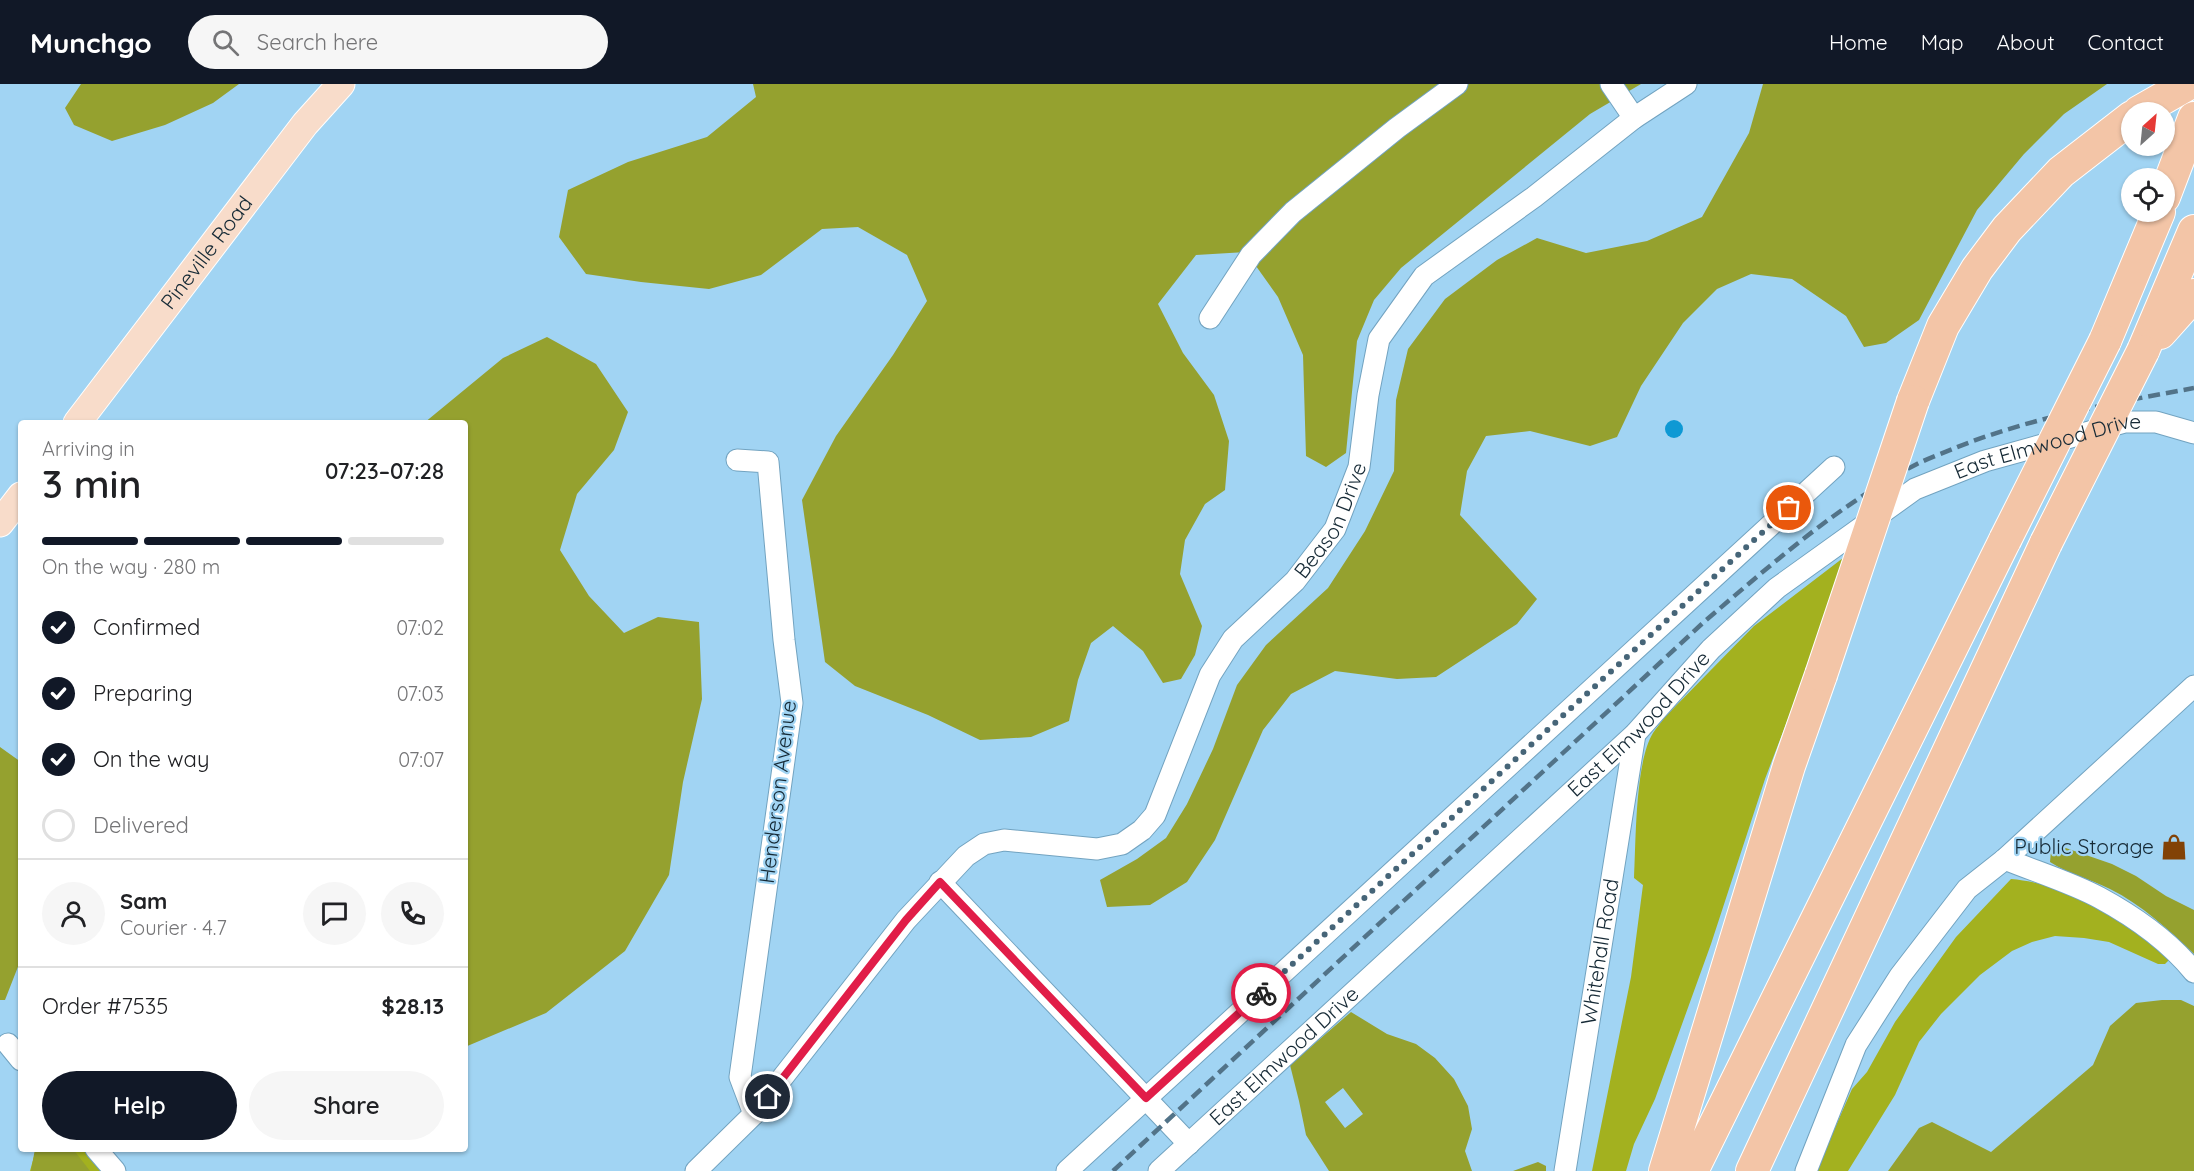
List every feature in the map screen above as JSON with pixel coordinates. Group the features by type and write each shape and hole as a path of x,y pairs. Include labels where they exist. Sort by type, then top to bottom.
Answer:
{"highway":[{"path":"2156,102 2188,84"},
{"path":"2175,169 2194,118"},
{"path":"1665,1171 1789,766 1913,401 1943,326 1977,269 2007,229 2061,172 2121,126"},
{"path":"1692,1171 2105,341 2154,222"},
{"path":"1752,1171 2046,543 2143,351 2194,231"},
{"path":"2143,351 2194,295"}],"main road":[{"name":"Pineville Road","path":"79,420 305,124 341,84"},
{"path":"0,523 18,500"}],"street":[{"path":"1210,318 1251,255 1293,212 1397,128 1457,84"},
{"path":"1611,84 1634,118"},
{"name":"Beason Drive","path":"696,1171 754,1114 906,920 966,856 984,844 1004,840 1097,849 1122,844 1142,830 1155,815 1210,675 1233,639 1295,581 1335,529 1359,466 1368,395 1379,339 1424,276 1534,197 1634,118 1686,84"},
{"name":"East Elmwood Drive","path":"1159,1171 1635,734 1711,649 1777,588 1916,489 1985,461 2126,422 2156,422 2194,433"},
{"name":"Henderson Avenue","path":"737,460 768,462 792,704 740,1077 754,1114"},
{"path":"1067,1171 1834,467"},
{"path":"1806,1171 1856,1045 1900,976 1967,889 2005,859 2194,686"},
{"name":"Whitehall Road","path":"1565,1171 1635,734"},
{"path":"2005,859 2098,897 2151,931 2178,953 2194,972"},
{"path":"940,882 1189,1144"},
{"path":"99,1152 115,1171"}],"green space":[{"path":"81,84 239,84 213,103 165,125 112,141 74,125 65,108"},
{"path":"753,84 1641,84 1590,114 1401,268 1374,300 1357,341 1346,453 1326,467 1306,456 1303,355 1278,297 1246,252 1196,255 1158,304 1183,353 1214,395 1229,441 1225,490 1205,504 1185,540 1180,574 1202,626 1195,655 1181,679 1163,683 1143,651 1113,626 1091,643 1078,680 1069,721 1031,737 980,740 928,715 855,686 825,662 802,500 836,436 893,355 927,301 907,255 858,227 822,229 761,275 709,289 586,274 559,237 568,190 628,162 707,137 756,97"},
{"path":"1763,84 2107,84 2064,114 2024,154 1977,210 1919,320 1886,343 1864,347 1846,316 1792,279 1751,274 1717,289 1683,323 1641,386 1617,437 1590,446 1530,431 1486,436 1467,471 1460,515 1537,599 1517,624 1436,677 1397,679 1335,671 1291,694 1263,730 1215,840 1187,882 1150,905 1107,907 1100,880 1137,859 1166,838 1187,804 1213,749 1237,685 1266,645 1328,588 1365,531 1394,471 1396,400 1408,349 1445,299 1497,260 1537,238 1586,253 1647,241 1702,217 1749,133"},
{"path":"547,337 596,364 628,412 614,450 577,494 560,550 589,596 624,633 658,617 699,622 702,699 683,782 669,875 625,951 546,1013 468,1046 468,420 428,420 503,358"},
{"path":"1843,558 1807,669 1765,779 1711,944 1655,1099 1634,1144 1626,1171 1592,1171 1631,977 1643,885 1634,878 1637,803 1647,746 1664,718 1754,626"},
{"path":"0,747 18,760 18,967 5,1000 0,1000"},
{"path":"2060,846 2112,864 2194,910 2194,954 2133,902 2050,862 2051,851"},
{"path":"2011,879 2054,888 2094,906 2150,941 2167,954 2169,960 2165,964 2158,964 2109,942 2055,936 2032,942 2012,951 1980,975 1941,1014 1919,1042 1895,1095 1848,1171 1816,1171 1852,1089 1867,1072 1895,1022 1956,937"},
{"path":"2181,1000 2194,1006 2194,1171 1888,1171 1919,1128 1932,1122 1991,1152 2093,1065 2110,1026 2136,1003"},
{"path":"1351,1012 1387,1034 1416,1044 1435,1058 1454,1079 1468,1106 1472,1129 1465,1151 1472,1171 1329,1171 1306,1135 1290,1065","holes":["1343,1088 1363,1114 1345,1128 1325,1102"]},
{"path":"34,1152 75,1152 90,1171 31,1171"},
{"path":"35,1152 89,1152 105,1171 30,1171"},
{"path":"1538,1162 1546,1166 1546,1171 1513,1171"}],"water":[{"path":"1670,420 1678,420 1683,425 1681,436 1670,438 1665,433 1665,425"}],"railway":[{"path":"1113,1171 1705,621 1833,516 1860,497 1917,464 1984,437 2043,419 2194,388"}],"way so far":[{"path":"1261,993 1789,508"}],"place":[{"name":"Public Storage","path":"2174,847"}],"route":[{"path":"768,1097 906,920 940,882 1146,1098 1261,993"}]}
